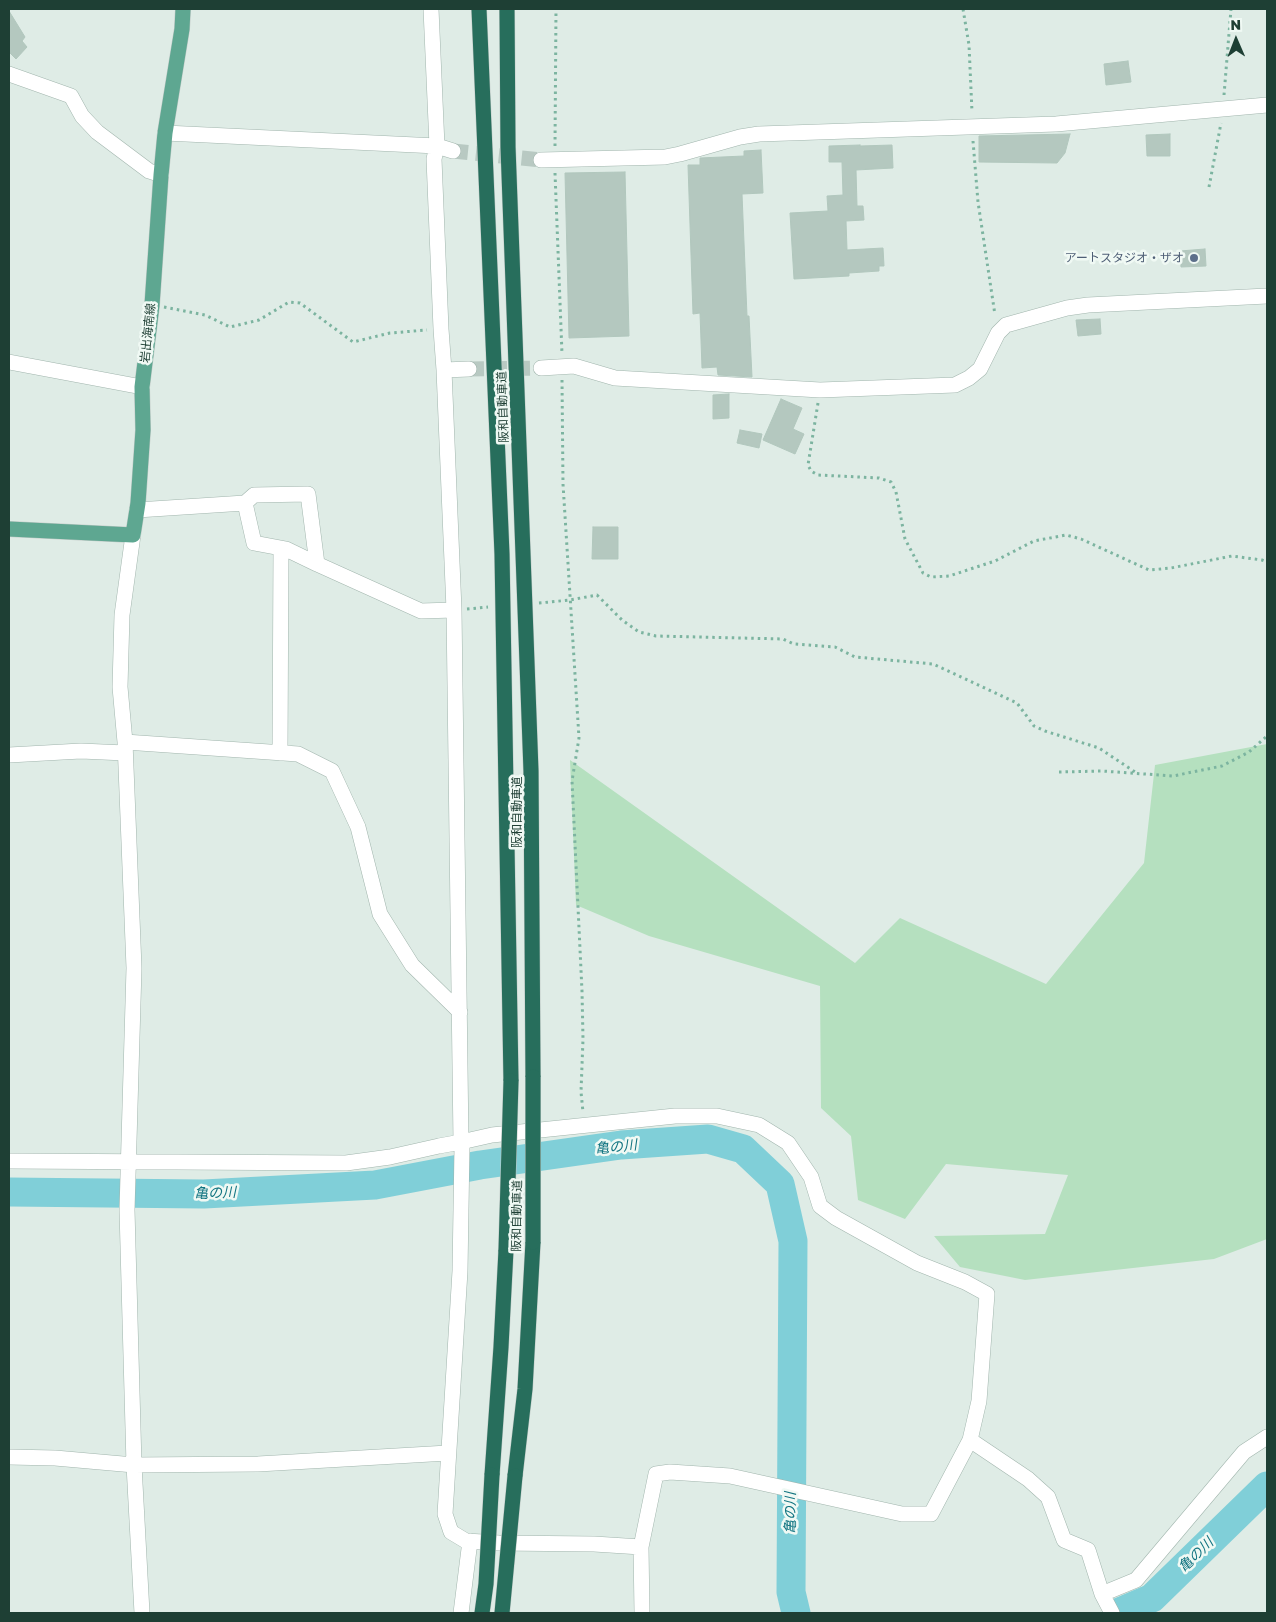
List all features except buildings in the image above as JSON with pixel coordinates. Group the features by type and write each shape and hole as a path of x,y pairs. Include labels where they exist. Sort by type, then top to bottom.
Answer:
{"highway":[{"name":"阪和自動車道","path":"480,9 502,554 511,1081 502,1348 486,1584 482,1613"},
{"name":"阪和自動車道","path":"502,1613 525,1389 533,1242 531,770 508,147 507,9"}],"main road":[{"name":"岩出海南線","path":"133,535 137,510 143,430 142,387 152,305 161,175 165,133 182,29 183,9"},
{"path":"9,529 133,535"}],"street":[{"path":"431,9 437,146 434,159 454,610 462,1145 460,1271 445,1514 451,1532 466,1541 641,1547"},
{"path":"9,74 71,96 82,116 97,132 148,171 161,175"},
{"path":"548,160 665,157 740,137 759,134 1056,124 1267,105"},
{"path":"165,133 437,146 453,151"},
{"path":"541,368 574,366 615,378 820,390 955,385 969,378 980,369 998,333 1006,325 1067,308 1088,305 1267,296"},
{"path":"9,362 142,387"},
{"path":"444,370 469,369"},
{"path":"137,510 245,503 254,495 308,494 317,564"},
{"path":"245,503 254,544 282,548 421,610 454,610"},
{"path":"133,535 122,615 120,686 125,748 134,968 127,1210 134,1465 142,1613"},
{"path":"280,753 282,548"},
{"path":"9,755 125,748 280,753 298,754 332,771 358,828 380,914 412,965 460,1012"},
{"path":"9,1161 346,1163 390,1158 462,1145 492,1135 675,1116 717,1116 759,1125 788,1143 811,1178 820,1206 836,1218 916,1263 965,1282 987,1294 979,1401 970,1440 960,1455 930,1514 902,1514 730,1476 670,1472 656,1474 641,1547 642,1613"},
{"path":"1102,1594 1136,1580 1244,1452 1267,1436"},
{"path":"970,1440 1028,1479 1048,1497 1064,1540 1088,1550 1102,1594 1112,1613"},
{"path":"9,1457 55,1458 134,1465 258,1464 448,1453"},
{"path":"461,1613 470,1541"}],"path":[{"path":"556,9 548,160 562,367 563,484 579,738 572,781 582,990 581,1092 584,1125"},
{"path":"963,9 969,45 972,126 978,202 998,333"},
{"path":"152,305 205,314 230,327 259,320 289,302 300,303 353,342 390,333 441,329"},
{"path":"820,390 808,466 811,471 818,475 880,478 891,482 896,492 905,540 923,573 932,577 949,576 994,560 1034,541 1066,535 1081,538 1149,570 1171,568 1232,556 1267,562"},
{"path":"532,603 570,600 597,595 622,620 639,632 656,636 783,639 794,644 835,647 855,657 933,664 1017,704 1034,726 1099,748 1138,774"},
{"path":"454,610 493,606"},
{"path":"1059,772 1102,771 1173,776 1222,766 1249,752 1267,736"}],"green space":[{"path":"1267,744 1267,1239 1214,1259 1025,1280 960,1267 934,1236 1045,1234 1068,1175 946,1164 905,1219 858,1200 851,1136 821,1108 820,986 649,936 576,905 570,760 855,963 900,918 1046,984 1144,863 1155,765"}],"waterway":[{"name":"亀の川","path":"9,1192 204,1194 375,1185 480,1165 621,1145 708,1139 743,1149 780,1184 793,1241 791,1592 796,1613"},
{"name":"亀の川","path":"1117,1613 1152,1598 1267,1486"}],"tunnel":[{"path":"453,151 541,160"},
{"path":"469,369 541,368"}],"place":[{"name":"アートスタジオ・ザオ","path":"1194,258"}]}
